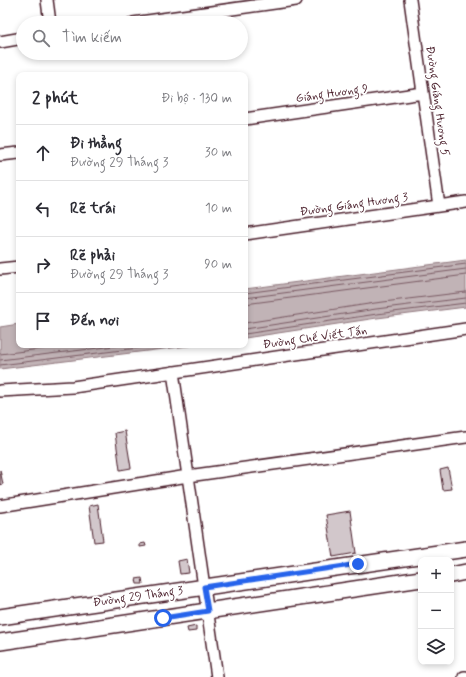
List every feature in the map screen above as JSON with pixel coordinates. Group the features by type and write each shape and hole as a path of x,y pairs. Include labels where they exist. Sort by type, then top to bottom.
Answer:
{"street":[{"path":"46,0 49,16"},
{"path":"183,16 296,0"},
{"name":"Đường Giáng Hương 5","path":"410,0 439,206"},
{"path":"0,42 16,39"},
{"name":"Giáng Hương 9","path":"248,119 423,93"},
{"path":"0,155 16,152"},
{"name":"Đường Giáng Hương 3","path":"248,234 466,202"},
{"path":"0,270 16,267"},
{"name":"Đường Chế Viết Tấn","path":"0,391 73,387 466,328"},
{"path":"173,372 217,677"},
{"path":"0,506 188,476 466,437"},
{"name":"Đường 29 Tháng 3","path":"0,617 466,549"},
{"path":"454,574 466,572"},
{"name":"Đường 29 Tháng 3","path":"0,642 418,579"}],"water":[{"path":"466,260 466,307 377,318 248,338 248,289"},
{"path":"16,324 16,348 172,348 0,369 0,327"}],"building":[{"path":"125,431 131,468 120,470 115,433"},
{"path":"448,468 452,489 443,490 440,470"},
{"path":"0,470 3,484 0,485"},
{"path":"98,504 103,541 94,542 89,506"},
{"path":"350,511 356,553 333,557 326,515"},
{"path":"145,543 146,546 140,547 140,544"},
{"path":"187,559 189,573 180,574 178,561"},
{"path":"142,578 143,584 137,584 136,579"},
{"path":"196,626 196,631 188,632 187,628"}],"route":[{"path":"163,618 208,611 204,587 358,564"}]}
